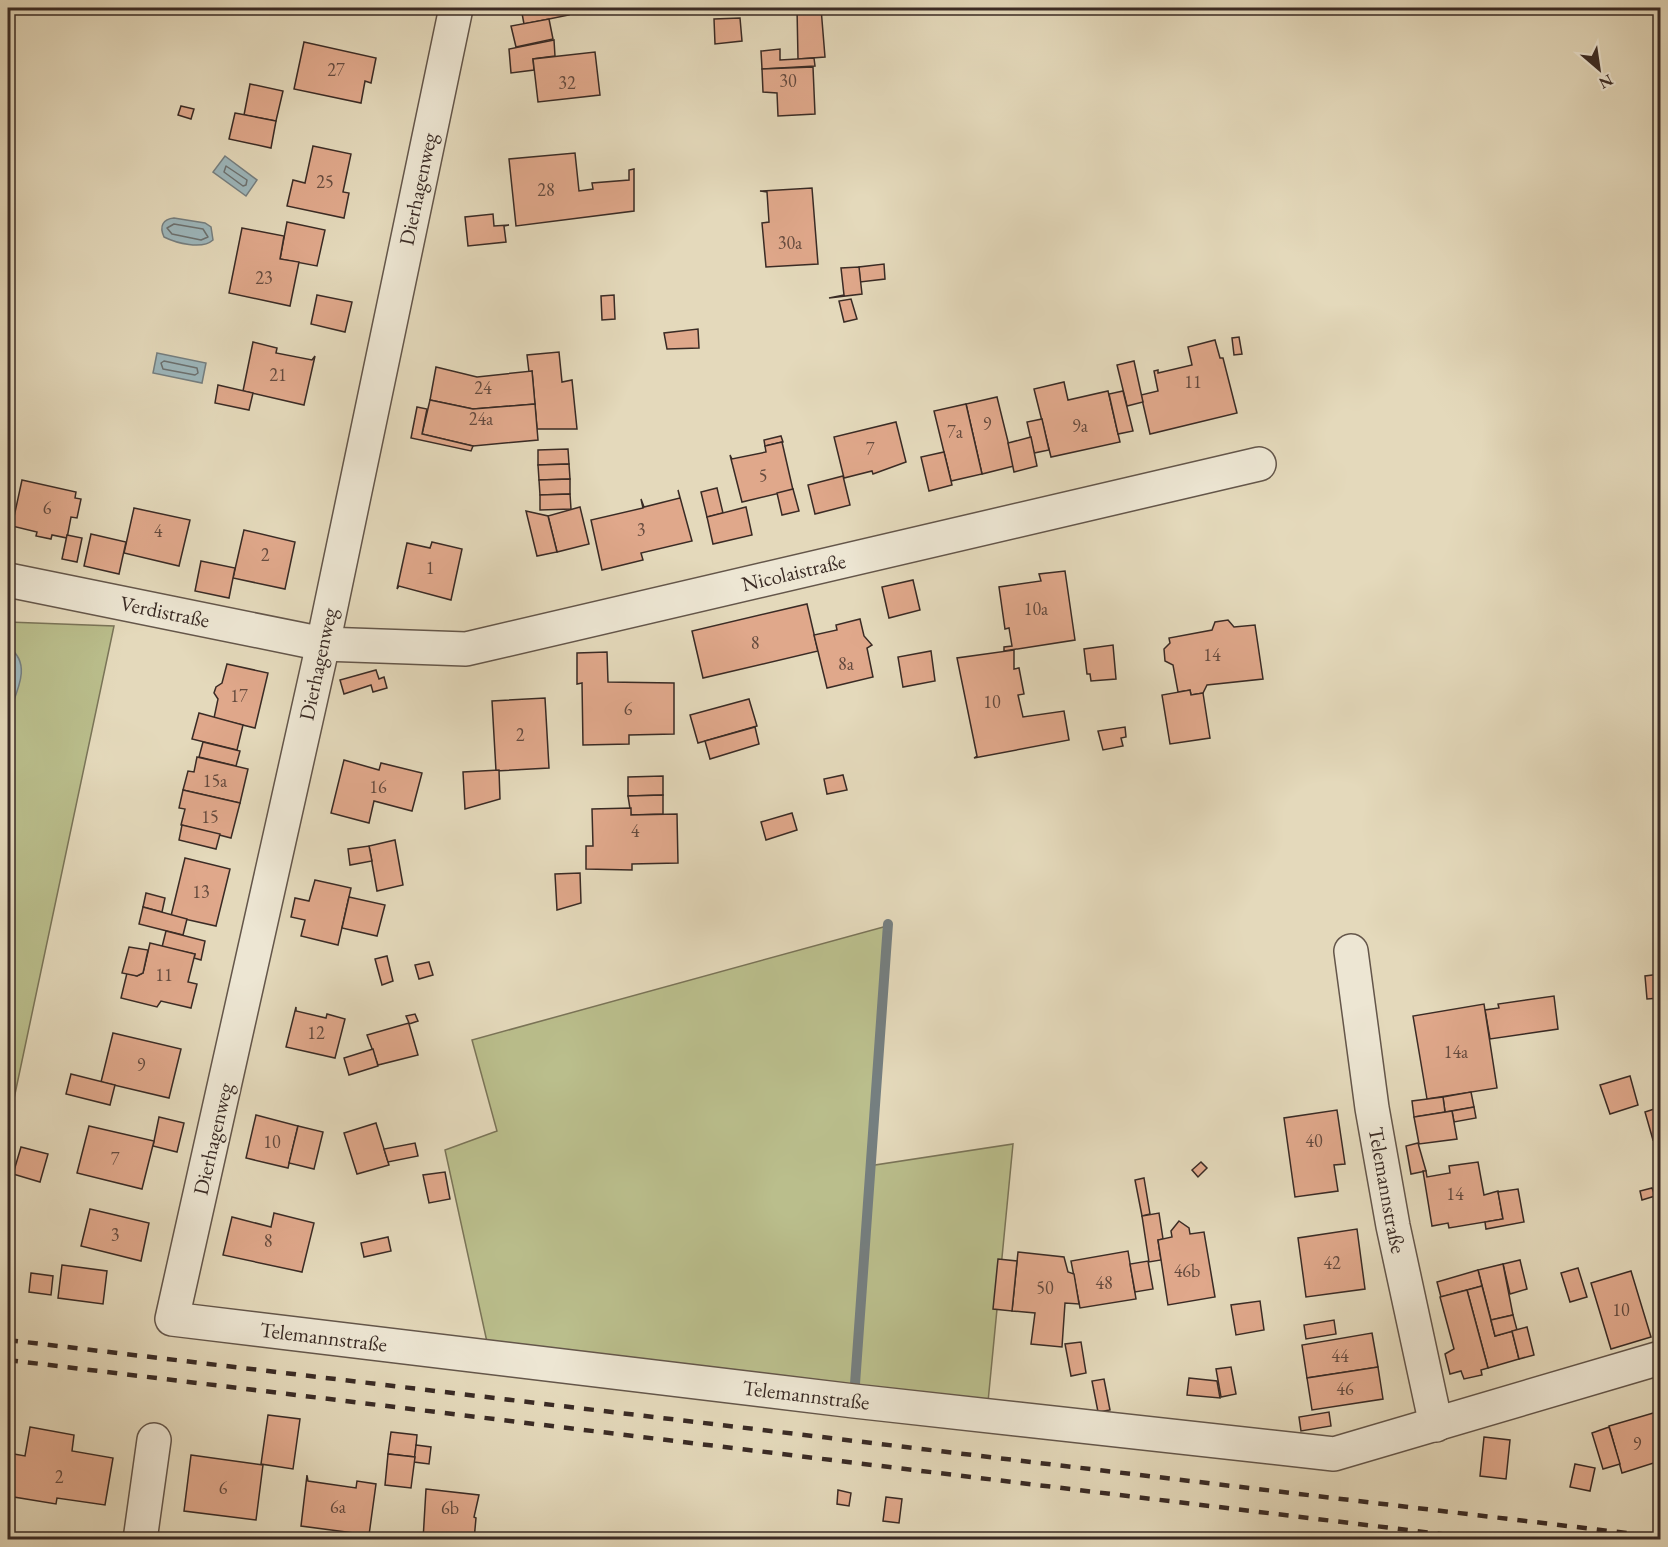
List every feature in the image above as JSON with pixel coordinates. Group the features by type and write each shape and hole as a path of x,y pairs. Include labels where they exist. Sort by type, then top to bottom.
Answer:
{"street":[{"name":"Dierhagenweg","path":"172,1319 323,644 456,8"},
{"name":"Nicolaistraße","path":"323,644 466,649 1259,464"},
{"name":"Verdistraße","path":"8,580 323,644"},
{"name":"Telemannstraße","path":"1351,951 1378,1144 1436,1425"},
{"name":"Telemannstraße","path":"172,1319 854,1401 1334,1454 1660,1358"},
{"path":"140,1539 154,1440"}],"green space":[{"path":"8,622 114,626 8,1127 8,707 12,705"},
{"path":"887,926 868,1166 1013,1144 988,1402 487,1342 445,1150 497,1131 472,1040"}],"water":[{"path":"225,156 257,180 246,196 213,172"},
{"path":"174,218 205,223 211,227 213,240 196,245 164,237 163,224"},
{"path":"157,353 206,363 202,383 153,373"},
{"path":"8,647 19,659 21,674 12,705 8,707"}],"building":[{"path":"521,8 568,8 569,15 524,24"},
{"path":"797,8 821,8 825,57 798,59"},
{"path":"740,18 742,41 715,44 714,19"},
{"path":"549,19 553,39 516,47 511,26"},
{"path":"554,40 555,56 533,59 534,70 511,73 509,49"},
{"path":"304,42 376,58 371,83 365,81 361,103 294,89"},
{"path":"780,49 780,60 814,58 815,66 762,69 761,51"},
{"path":"595,52 600,95 538,102 533,59"},
{"path":"813,67 815,114 778,116 777,93 763,92 762,69"},
{"path":"250,84 283,91 276,121 244,115"},
{"path":"181,106 194,109 191,119 178,115"},
{"path":"235,113 276,121 271,148 229,139"},
{"path":"313,146 351,154 343,192 349,193 344,218 287,206 293,180 305,183"},
{"path":"575,153 579,191 593,189 592,183 629,180 629,170 634,169 634,211 516,226 509,159"},
{"path":"812,188 818,264 766,267 762,223 769,222 767,192 760,191"},
{"path":"493,214 494,226 509,225 504,226 506,242 468,246 465,217"},
{"path":"287,222 325,230 317,266 280,259"},
{"path":"242,228 284,236 280,259 299,262 290,306 229,293"},
{"path":"884,264 885,279 860,282 859,267"},
{"path":"859,267 862,294 829,298 844,295 841,268"},
{"path":"317,295 352,302 345,332 311,324"},
{"path":"614,295 615,319 602,320 601,296"},
{"path":"851,299 857,319 844,322 839,301"},
{"path":"698,329 699,348 667,349 664,333"},
{"path":"1239,337 1242,354 1234,355 1232,338"},
{"path":"1215,340 1220,358 1223,358 1237,413 1150,434 1141,395 1158,391 1154,371 1158,370 1158,373 1192,365 1188,347"},
{"path":"253,342 277,348 276,353 312,360 315,356 304,405 243,391"},
{"path":"559,352 562,382 572,380 577,429 537,429 532,371 529,372 527,355"},
{"path":"1134,361 1143,402 1127,406 1117,365"},
{"path":"436,367 477,377 532,371 535,404 473,409 430,400"},
{"path":"1064,382 1068,400 1108,391 1120,442 1051,457 1034,389"},
{"path":"218,385 253,393 249,410 215,403"},
{"path":"1123,391 1133,431 1118,434 1109,394"},
{"path":"997,397 1014,466 982,474 966,404"},
{"path":"430,400 473,409 535,404 538,440 473,446 422,434"},
{"path":"966,404 982,474 951,481 934,411"},
{"path":"417,407 427,409 422,434 473,446 471,451 411,438"},
{"path":"1042,419 1049,450 1034,453 1027,422"},
{"path":"896,422 906,462 873,474 872,471 844,478 834,437"},
{"path":"781,436 783,442 765,446 764,440"},
{"path":"1031,437 1037,466 1014,472 1008,443"},
{"path":"782,442 793,490 742,502 730,455 732,459 766,452 765,446"},
{"path":"568,449 569,464 538,465 538,450"},
{"path":"944,452 952,485 929,491 921,457"},
{"path":"569,464 570,479 539,480 538,465"},
{"path":"843,476 850,505 815,514 808,485"},
{"path":"570,479 570,494 540,495 539,480"},
{"path":"22,480 76,492 75,498 81,499 77,518 71,517 67,538 52,535 51,539 36,536 37,532 12,526"},
{"path":"717,488 723,513 707,517 701,492"},
{"path":"793,489 799,511 782,515 777,493"},
{"path":"678,490 692,541 641,553 643,560 602,570 591,520 643,508 641,499 644,507 680,498"},
{"path":"570,494 571,509 540,510 540,495"},
{"path":"580,507 589,544 557,552 548,516"},
{"path":"746,507 752,535 713,544 707,517"},
{"path":"134,508 190,520 179,566 124,553"},
{"path":"526,511 548,516 557,552 537,556"},
{"path":"8,517 13,518 8,547"},
{"path":"244,530 295,542 285,589 233,578"},
{"path":"91,534 126,542 119,574 84,566"},
{"path":"67,535 82,538 77,562 62,559"},
{"path":"432,542 462,549 451,600 399,586 397,589 407,543 430,548"},
{"path":"201,561 235,568 229,598 195,591"},
{"path":"1065,571 1075,640 1004,651 1004,647 1012,646 1009,628 1005,629 999,587 1041,581 1039,574"},
{"path":"913,580 920,610 889,618 882,587"},
{"path":"807,604 818,651 703,678 692,631"},
{"path":"860,619 864,636 872,645 867,648 873,677 827,688 814,635 837,630 836,625"},
{"path":"1228,620 1234,627 1255,625 1263,679 1207,685 1203,693 1191,695 1190,690 1178,692 1173,665 1165,661 1164,649 1170,643 1169,638 1212,630 1215,622"},
{"path":"1113,645 1116,679 1091,681 1090,674 1087,674 1084,649"},
{"path":"1014,650 1014,669 1019,668 1024,694 1018,695 1023,717 1064,711 1069,740 974,758 977,756 957,658"},
{"path":"931,651 935,681 903,687 898,657"},
{"path":"607,652 608,682 674,683 674,734 629,735 629,744 583,745 582,683 577,684 577,653"},
{"path":"227,664 268,673 255,728 214,718 218,699 214,693 216,687 222,683"},
{"path":"376,670 379,679 384,677 387,688 373,692 371,685 344,694 340,680"},
{"path":"1190,690 1191,695 1203,693 1210,738 1170,744 1162,695"},
{"path":"545,698 549,768 496,771 492,701"},
{"path":"749,699 757,726 698,743 690,715"},
{"path":"199,713 243,725 237,750 192,739"},
{"path":"755,727 759,744 710,759 705,741"},
{"path":"1125,727 1126,737 1121,738 1123,746 1103,750 1098,731"},
{"path":"203,742 240,751 236,766 199,757"},
{"path":"197,757 248,769 240,803 183,790 188,771 194,772"},
{"path":"344,760 379,770 381,763 422,773 412,811 374,801 369,823 331,813"},
{"path":"499,770 500,799 465,809 463,772"},
{"path":"843,775 847,790 827,794 824,779"},
{"path":"663,776 663,795 628,796 628,777"},
{"path":"183,790 240,803 231,838 181,825 185,809 179,808"},
{"path":"663,795 663,814 631,815 628,796"},
{"path":"631,808 631,815 677,814 678,863 632,864 632,870 586,869 586,846 593,846 592,809"},
{"path":"792,813 797,830 766,840 761,822"},
{"path":"182,825 220,834 216,849 179,840"},
{"path":"395,840 403,885 377,891 369,846"},
{"path":"369,846 372,861 350,865 348,849"},
{"path":"185,858 230,869 216,926 171,916"},
{"path":"580,873 581,903 557,910 555,874"},
{"path":"315,880 351,888 338,945 301,936 305,920 291,917 295,898 309,901"},
{"path":"146,893 165,898 162,912 143,907"},
{"path":"349,897 385,905 377,936 342,928"},
{"path":"143,907 187,919 183,935 139,924"},
{"path":"166,931 205,941 201,960 194,958 195,954 162,947"},
{"path":"150,943 195,954 188,982 197,984 191,1008 161,1001 157,1007 121,998 127,973 137,976 143,973"},
{"path":"129,947 148,950 143,973 137,976 122,973"},
{"path":"387,956 393,981 382,985 375,959"},
{"path":"429,962 433,975 419,979 415,965"},
{"path":"1660,974 1660,998 1647,999 1645,976"},
{"path":"1554,996 1558,1029 1490,1039 1485,1010 1499,1008 1498,1004"},
{"path":"1484,1004 1497,1088 1427,1099 1413,1016"},
{"path":"296,1007 296,1011 326,1018 327,1014 345,1019 335,1058 286,1047"},
{"path":"415,1014 418,1021 409,1024 418,1055 378,1065 367,1035 409,1023 406,1016"},
{"path":"113,1033 181,1049 169,1098 101,1082"},
{"path":"373,1049 378,1066 349,1075 344,1058"},
{"path":"71,1074 115,1085 110,1105 66,1094"},
{"path":"1630,1076 1638,1105 1610,1114 1600,1085"},
{"path":"1471,1092 1474,1107 1445,1112 1443,1097"},
{"path":"1443,1097 1445,1112 1414,1117 1412,1101"},
{"path":"1474,1107 1476,1118 1454,1122 1452,1111"},
{"path":"1660,1107 1660,1138 1653,1140 1645,1112"},
{"path":"1337,1110 1345,1164 1334,1165 1338,1191 1295,1197 1284,1118"},
{"path":"1452,1111 1457,1139 1419,1144 1414,1117"},
{"path":"256,1115 298,1126 288,1168 246,1158"},
{"path":"159,1117 184,1123 177,1152 153,1146"},
{"path":"376,1123 389,1165 357,1174 344,1133"},
{"path":"89,1126 154,1141 142,1189 77,1173"},
{"path":"298,1126 323,1132 314,1169 289,1163"},
{"path":"415,1143 418,1156 388,1162 384,1149"},
{"path":"1418,1143 1426,1171 1411,1174 1406,1146"},
{"path":"21,1147 48,1154 40,1182 13,1174"},
{"path":"1201,1162 1207,1168 1198,1177 1192,1170"},
{"path":"1478,1162 1484,1195 1498,1191 1503,1219 1449,1228 1448,1223 1432,1226 1423,1171 1426,1171 1427,1177 1450,1173 1449,1166"},
{"path":"445,1172 450,1199 429,1203 423,1175"},
{"path":"1144,1178 1150,1214 1142,1216 1135,1180"},
{"path":"1652,1188 1655,1196 1642,1200 1640,1191"},
{"path":"1518,1189 1524,1222 1486,1229 1485,1222 1503,1219 1498,1192"},
{"path":"90,1209 149,1223 141,1261 81,1246"},
{"path":"274,1213 314,1223 302,1272 223,1255 232,1217 271,1227"},
{"path":"1159,1213 1163,1239 1158,1240 1161,1260 1149,1262 1142,1216"},
{"path":"1179,1221 1189,1228 1190,1234 1204,1232 1215,1297 1168,1305 1158,1240 1172,1237 1171,1231"},
{"path":"1357,1229 1365,1289 1306,1297 1298,1238"},
{"path":"388,1237 391,1251 364,1257 361,1243"},
{"path":"1660,1249 1660,1271 1655,1251"},
{"path":"1128,1251 1136,1299 1080,1308 1071,1261"},
{"path":"1018,1252 1064,1257 1068,1272 1074,1274 1079,1304 1065,1303 1062,1347 1031,1344 1035,1313 1012,1311"},
{"path":"998,1259 1017,1261 1012,1311 993,1309"},
{"path":"1520,1260 1527,1289 1510,1294 1503,1264"},
{"path":"1148,1261 1153,1289 1135,1292 1130,1264"},
{"path":"1503,1264 1513,1315 1491,1320 1478,1270"},
{"path":"62,1265 107,1271 103,1304 58,1298"},
{"path":"1578,1268 1587,1297 1570,1302 1561,1273"},
{"path":"1478,1270 1482,1286 1441,1297 1437,1282"},
{"path":"1631,1271 1651,1337 1611,1349 1591,1283"},
{"path":"31,1273 53,1276 51,1295 29,1292"},
{"path":"1482,1286 1495,1336 1512,1331 1519,1359 1488,1368 1467,1290"},
{"path":"1467,1290 1488,1368 1481,1370 1482,1375 1464,1379 1461,1371 1450,1374 1445,1354 1454,1349 1440,1297"},
{"path":"1260,1301 1264,1330 1236,1335 1231,1305"},
{"path":"1513,1315 1517,1330 1495,1336 1491,1320"},
{"path":"1334,1320 1336,1334 1306,1339 1304,1325"},
{"path":"1527,1327 1534,1355 1519,1359 1512,1331"},
{"path":"1372,1333 1378,1367 1307,1378 1302,1345"},
{"path":"1081,1342 1086,1373 1071,1376 1065,1344"},
{"path":"1231,1367 1236,1394 1221,1397 1216,1369"},
{"path":"1378,1367 1383,1399 1312,1410 1307,1378"},
{"path":"1189,1378 1217,1381 1220,1398 1187,1395"},
{"path":"1104,1379 1110,1410 1098,1412 1092,1381"},
{"path":"1660,1411 1660,1461 1622,1473 1609,1426"},
{"path":"1329,1412 1331,1426 1301,1431 1299,1417"},
{"path":"268,1415 300,1419 293,1469 261,1464"},
{"path":"30,1427 74,1435 72,1451 113,1458 105,1505 57,1498 56,1504 8,1496 8,1453 25,1456"},
{"path":"1609,1427 1620,1464 1603,1469 1592,1433"},
{"path":"391,1432 417,1435 415,1457 388,1454"},
{"path":"1484,1437 1510,1440 1506,1479 1480,1476"},
{"path":"416,1445 431,1447 429,1464 414,1462"},
{"path":"388,1454 415,1457 411,1488 385,1485"},
{"path":"191,1455 263,1465 256,1520 184,1511"},
{"path":"1575,1464 1595,1468 1590,1491 1570,1487"},
{"path":"307,1475 308,1481 356,1488 357,1481 376,1484 369,1535 301,1526"},
{"path":"426,1489 479,1495 474,1517 476,1518 474,1540 423,1540"},
{"path":"838,1490 851,1493 849,1506 837,1504"},
{"path":"886,1497 902,1499 899,1523 883,1521"}],"waterway":[{"path":"855,1384 888,924"}],"railway":[{"path":"8,1340 1660,1537"},
{"path":"8,1360 1490,1540"}]}
